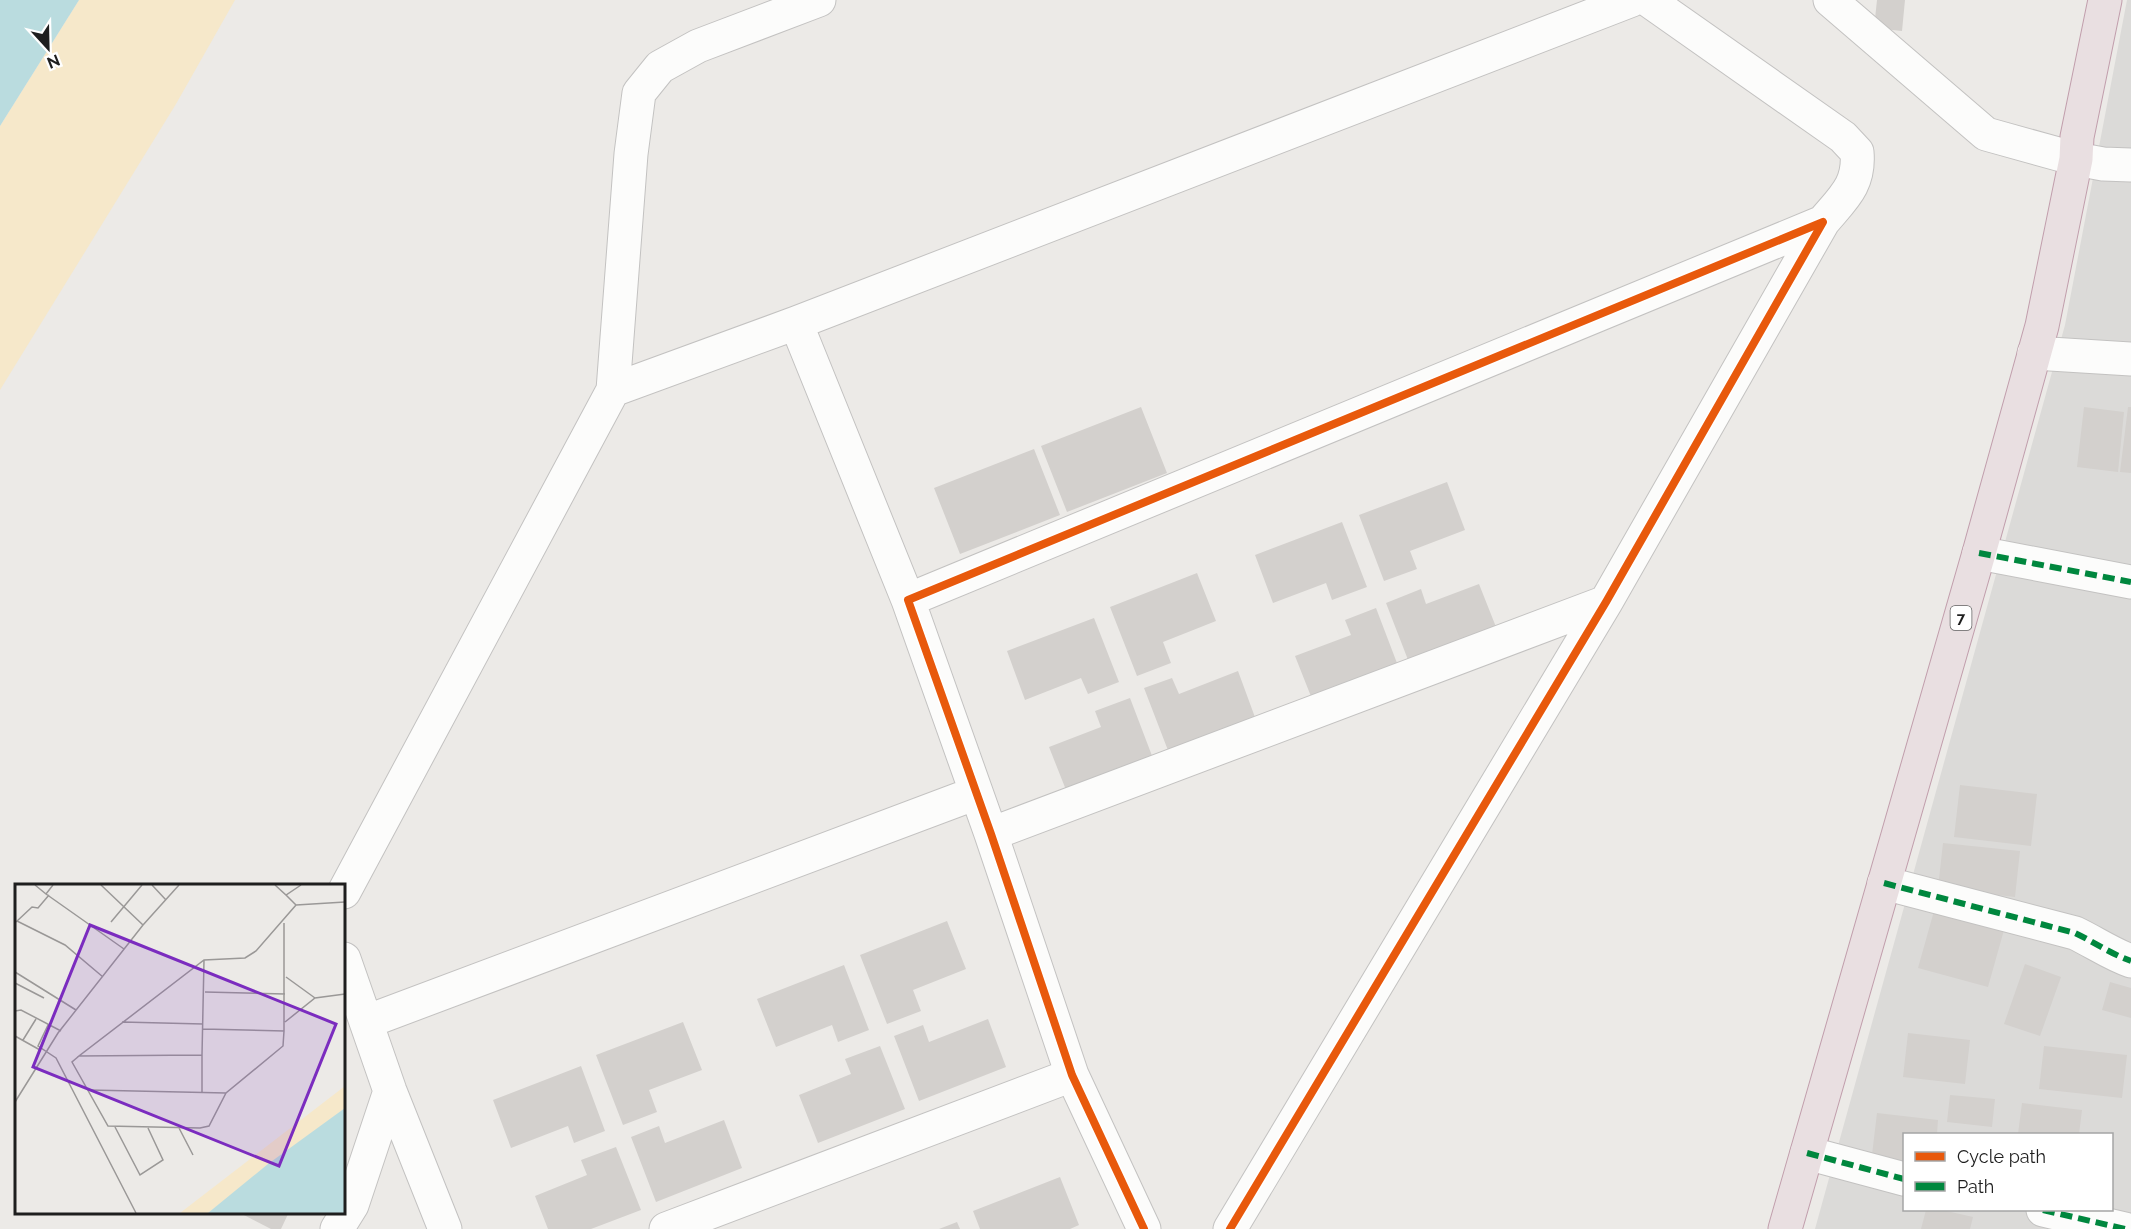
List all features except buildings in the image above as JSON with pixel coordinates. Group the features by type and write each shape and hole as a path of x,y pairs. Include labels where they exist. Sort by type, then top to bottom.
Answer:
{"highway":[{"name":"7","path":"1785,1229 1979,554 2042,326 2105,0"}],"street":[{"path":"345,890 613,390 631,154 639,93 660,67 698,46 819,0"},
{"path":"613,390 796,323 1632,0"},
{"path":"1230,1229 1606,603 1823,222 1854,183 1859,168 1857,152 1842,137 1648,0"},
{"path":"1830,0 1986,134 2076,148 2131,145"},
{"path":"2076,148 2103,164 2131,165"},
{"path":"908,600 1823,222"},
{"path":"796,323 908,600 991,834 1072,1075 1144,1229"},
{"path":"2034,353 2131,359"},
{"path":"1979,554 2131,582"},
{"path":"991,834 1606,603"},
{"path":"366,1022 976,793"},
{"path":"1884,883 2075,933 2096,942 2116,956 2131,961"},
{"path":"345,962 390,1091 444,1229"},
{"path":"666,1229 1072,1075"},
{"path":"337,1229 352,1205 390,1091"},
{"path":"1807,1153 1903,1178"},
{"path":"2051,1211 2125,1229"}],"shaded area":[{"path":"2127,0 2131,0 2131,1229 1815,1229 2065,325"}],"sand":[{"path":"79,0 235,0 176,104 0,390 0,126"}],"water":[{"path":"0,0 79,0 0,126"}],"marked path":[{"path":"1979,553 2131,582"},
{"path":"1884,883 2075,933 2131,961"},
{"path":"1807,1153 1903,1179"},
{"path":"2047,1211 2125,1229"}],"cycle path":[{"path":"1144,1229 1072,1075 991,834 908,600 1823,222 1606,602 1230,1229"}]}
